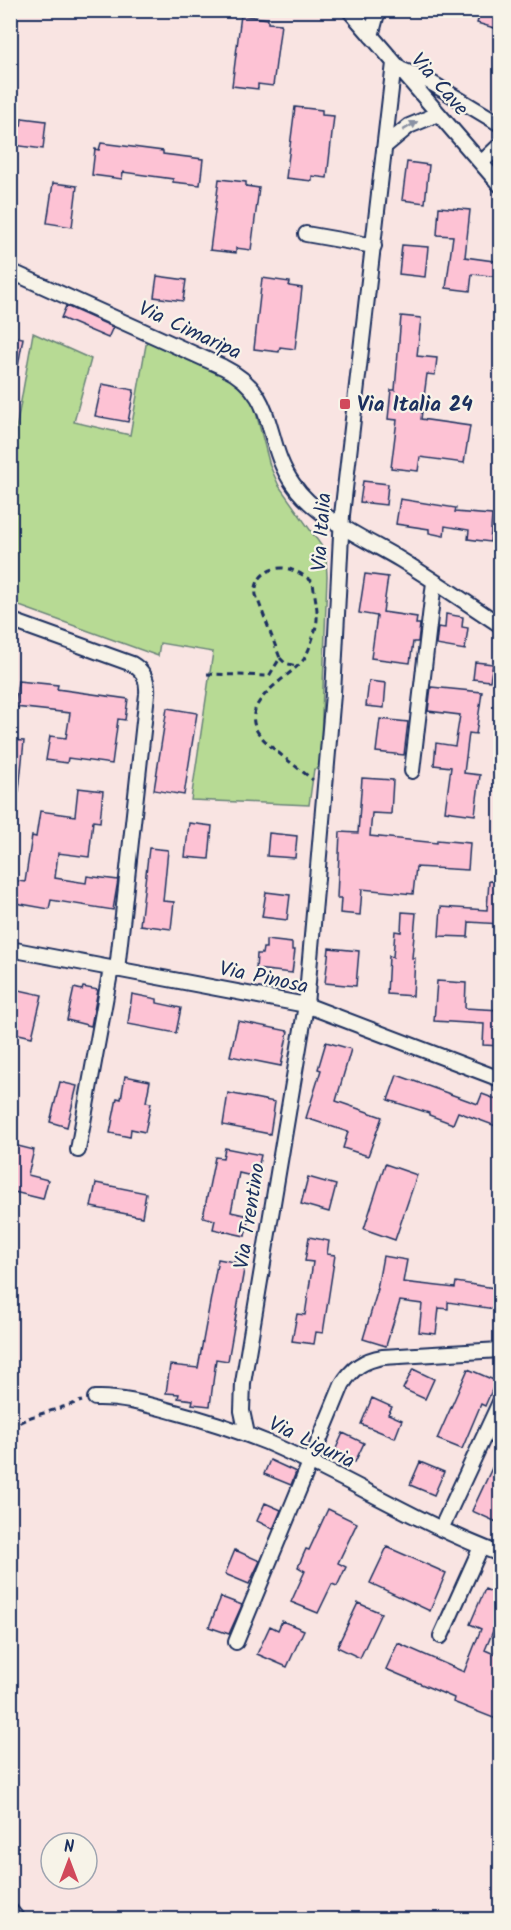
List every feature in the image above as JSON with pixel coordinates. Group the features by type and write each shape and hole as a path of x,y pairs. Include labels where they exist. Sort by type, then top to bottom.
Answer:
{"street":[{"name":"Via Cave","path":"349,10 501,185"},
{"path":"371,36 378,10"},
{"path":"396,66 425,79 501,124"},
{"name":"Via Italia","path":"306,1005 333,694 342,525 396,66"},
{"path":"385,146 409,126 438,114"},
{"path":"481,163 501,146"},
{"path":"306,234 374,246"},
{"name":"Via Cimaripa","path":"10,271 222,367 248,383 263,406 278,456 291,481 314,507 501,625"},
{"path":"412,771 434,582"},
{"path":"10,620 132,664 143,673 147,682 137,805 114,969 78,1150"},
{"name":"Via Pinosa","path":"10,949 306,1005 501,1079"},
{"name":"Via Trentino","path":"247,1434 242,1405 243,1383 306,1005"},
{"path":"236,1642 342,1385 349,1374 358,1365 370,1359 501,1350"},
{"name":"Via Liguria","path":"94,1398 144,1403 247,1434 441,1529 501,1554"},
{"path":"441,1529 501,1402"},
{"path":"441,1636 481,1547"},
{"path":"10,1910 18,1920"}],"path":[{"path":"296,666 285,663 280,658 255,588 262,574 272,568 292,570 313,582 317,620 303,660 296,666 276,683 256,708 253,721 261,736 315,781"},
{"path":"269,676 280,658"},
{"path":"207,674 269,676 276,683"},
{"path":"10,1427 31,1417 94,1398"}],"green space":[{"path":"33,333 91,359 74,422 130,435 147,339 222,372 247,391 254,405 270,466 279,486 323,548 326,558 320,770 314,769 309,805 191,800 213,652 160,643 158,656 11,603 11,458"}],"building":[{"path":"481,10 501,10 501,30 477,23"},
{"path":"241,15 268,19 268,23 281,24 273,86 258,84 258,89 232,86"},
{"path":"295,107 322,110 322,115 334,116 327,178 312,176 312,181 286,178"},
{"path":"22,118 46,121 43,149 13,145 16,125 21,126"},
{"path":"101,143 203,159 200,185 123,172 122,179 92,175 95,149 99,150"},
{"path":"407,162 429,165 425,203 402,200"},
{"path":"219,179 246,182 246,186 259,188 251,250 236,248 236,253 210,250"},
{"path":"53,183 77,186 72,227 47,223"},
{"path":"439,207 470,210 465,257 501,262 501,277 472,274 470,291 446,288 453,236 437,235"},
{"path":"402,245 428,247 425,277 399,274"},
{"path":"157,276 186,280 183,301 154,297"},
{"path":"262,278 290,282 289,286 302,288 295,349 280,347 279,352 254,349"},
{"path":"66,306 113,327 108,338 61,318"},
{"path":"401,316 421,318 417,356 437,358 435,375 427,374 421,419 470,426 464,463 420,457 418,471 391,468 397,420 388,419 391,390 395,390"},
{"path":"10,336 23,338 17,372 10,371"},
{"path":"102,384 134,390 128,422 95,416"},
{"path":"363,481 388,484 386,505 360,502"},
{"path":"400,499 456,508 455,512 492,515 490,542 468,539 469,530 445,526 444,536 429,533 429,529 396,524"},
{"path":"365,574 388,577 383,612 417,617 416,624 420,624 418,642 413,642 410,663 371,658 377,616 359,613"},
{"path":"446,614 463,617 462,627 468,628 465,650 436,645 438,627 445,628"},
{"path":"475,662 493,664 490,681 473,679"},
{"path":"18,681 58,685 57,689 128,699 125,720 118,719 112,764 68,758 67,763 46,760 50,736 66,738 70,713 15,707"},
{"path":"369,681 386,683 384,708 366,706"},
{"path":"431,687 482,692 476,734 469,733 464,773 480,775 475,815 445,811 451,767 434,765 436,743 455,746 460,715 428,711"},
{"path":"167,708 197,713 184,795 154,790"},
{"path":"380,719 408,722 404,755 376,752"},
{"path":"10,740 24,741 19,791 10,790"},
{"path":"362,778 393,780 391,814 372,813 370,836 437,843 437,840 470,843 468,870 416,867 413,894 362,889 360,915 340,913 341,898 337,898 340,832 358,833"},
{"path":"78,788 103,791 100,822 93,821 89,857 58,853 55,878 86,883 87,876 118,880 113,910 51,900 49,909 10,902 10,880 25,882 32,836 36,837 40,811 75,816"},
{"path":"189,823 212,826 209,859 185,857"},
{"path":"269,833 297,836 295,858 267,856"},
{"path":"149,848 168,850 163,901 174,902 171,929 140,925"},
{"path":"489,881 501,882 501,924 469,922 468,937 439,936 441,907 487,910"},
{"path":"266,892 290,895 287,920 262,917"},
{"path":"402,912 416,913 412,958 415,958 413,996 387,994 389,956 393,957 395,931 401,932"},
{"path":"266,940 292,943 292,950 295,950 292,973 256,969 257,954 262,954 263,948 266,948"},
{"path":"329,948 359,951 356,986 325,983"},
{"path":"437,981 466,983 465,1008 501,1010 501,1046 483,1045 484,1024 434,1021"},
{"path":"83,987 98,990 91,1026 67,1020 74,988 82,990"},
{"path":"10,988 42,995 32,1037 10,1032"},
{"path":"132,994 157,999 157,1003 181,1008 176,1033 128,1024"},
{"path":"238,1021 288,1031 281,1066 230,1056"},
{"path":"326,1042 351,1049 336,1101 382,1117 368,1156 343,1148 348,1132 306,1118 321,1070 318,1069"},
{"path":"397,1075 478,1104 482,1094 501,1101 501,1128 458,1112 453,1124 429,1115 429,1113 388,1100"},
{"path":"125,1076 150,1081 146,1102 151,1103 145,1132 131,1129 130,1137 110,1133 117,1098 121,1099"},
{"path":"60,1082 77,1086 67,1127 50,1122"},
{"path":"228,1093 275,1102 270,1134 223,1125"},
{"path":"10,1144 34,1150 28,1175 48,1180 43,1199 10,1191"},
{"path":"225,1148 261,1155 256,1177 239,1173 231,1212 249,1216 245,1236 213,1229 215,1220 203,1217 215,1157 223,1158"},
{"path":"385,1164 417,1175 395,1240 364,1229"},
{"path":"308,1177 336,1185 329,1212 301,1204"},
{"path":"96,1183 146,1193 142,1217 91,1207"},
{"path":"309,1237 329,1241 327,1254 335,1255 323,1333 316,1332 314,1344 292,1341 297,1314 305,1315 313,1262 305,1261"},
{"path":"383,1256 407,1260 403,1282 455,1288 456,1282 501,1289 501,1310 448,1302 448,1309 439,1308 436,1334 419,1332 422,1304 400,1301 386,1346 363,1339 378,1289"},
{"path":"218,1259 245,1264 228,1361 216,1359 210,1406 192,1404 193,1400 178,1398 179,1394 166,1393 170,1365 198,1368"},
{"path":"413,1369 434,1379 425,1399 403,1389"},
{"path":"468,1369 496,1381 485,1406 481,1404 462,1449 437,1439"},
{"path":"372,1398 392,1407 388,1414 402,1420 395,1438 361,1424"},
{"path":"343,1433 364,1443 355,1462 334,1453"},
{"path":"270,1460 296,1472 291,1485 264,1474"},
{"path":"420,1462 444,1472 434,1495 410,1485"},
{"path":"492,1468 501,1472 501,1524 472,1511"},
{"path":"265,1503 281,1510 273,1529 257,1521"},
{"path":"328,1509 357,1523 338,1563 346,1567 337,1586 332,1584 318,1613 291,1602 305,1571 298,1567 306,1549 309,1550"},
{"path":"387,1547 446,1573 430,1611 370,1583"},
{"path":"235,1550 260,1561 249,1584 225,1574"},
{"path":"485,1589 501,1596 501,1612 485,1650 501,1657 501,1721 453,1702 454,1698 386,1669 398,1643 464,1672 481,1629 470,1624"},
{"path":"221,1597 242,1605 229,1634 209,1627"},
{"path":"358,1603 381,1613 360,1658 337,1647"},
{"path":"282,1621 304,1630 287,1667 257,1654 270,1626 278,1630"}],"place":[{"name":"Via Italia 24","path":"345,404"}]}
